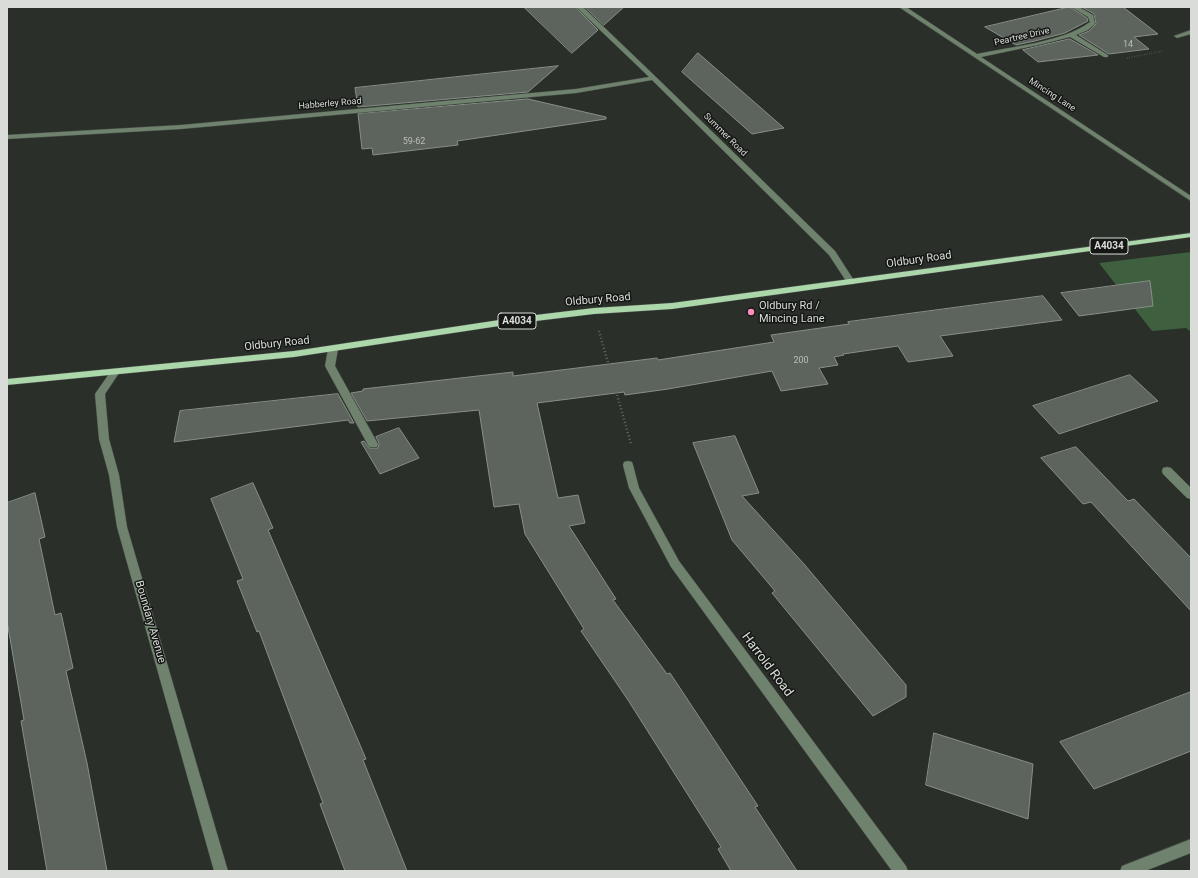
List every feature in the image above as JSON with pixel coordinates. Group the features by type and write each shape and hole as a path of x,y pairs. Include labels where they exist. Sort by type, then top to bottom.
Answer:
{"main road":[{"name":"Oldbury Road","path":"7,382 114,373 333,349 519,320 594,311 672,306 1191,235"}],"street":[{"name":"Summer Road","path":"579,7 654,78 832,253 851,282"},
{"name":"Mincing Lane","path":"902,7 1191,199"},
{"name":"Peartree Drive","path":"975,56 1072,35 1090,28 1093,23 1091,16 1074,7"},
{"path":"1177,36 1191,32"},
{"path":"1072,35 1106,56"},
{"name":"Habberley Road","path":"7,137 197,126 576,91 654,78"},
{"path":"333,349 330,366 373,444"},
{"name":"Boundary Avenue","path":"114,373 100,394 104,439 114,475 122,526 221,871"},
{"name":"Harrold Road","path":"628,466 634,488 675,564 901,871"},
{"path":"1167,471 1191,495"},
{"path":"1127,871 1191,846"}],"path":[{"path":"1127,58 1164,50"},
{"path":"594,311 631,440 628,466"}],"green space":[{"path":"1191,252 1191,332 1186,328 1152,331 1099,263"}],"building":[{"path":"524,7 575,7 598,30 572,53"},
{"path":"585,7 624,7 604,25"},
{"path":"1070,7 1087,18 1088,21 1065,33 1035,41 1016,45 985,27"},
{"path":"1082,7 1123,7 1158,34 1134,37 1149,49 1109,54 1079,35 1089,31 1096,24 1094,14"},
{"path":"1070,39 1098,55 1038,62 1023,50"},
{"path":"698,53 784,128 752,134 682,72"},
{"path":"558,66 528,92 358,107 355,88"},
{"path":"528,99 606,117 606,119 457,141 458,145 373,155 372,148 362,149 358,114"},
{"path":"1150,281 1153,306 1079,316 1061,293"},
{"path":"1043,296 1062,320 940,336 953,356 908,362 898,346 843,354 844,355 834,357 838,365 819,368 828,384 781,391 772,371 625,395 624,392 537,403 558,498 578,495 585,523 569,526 616,599 613,600 667,674 670,673 758,806 755,807 797,871 731,871 718,849 721,847 628,700 581,631 584,629 525,534 519,504 494,507 479,410 367,421 351,393 363,391 363,389 513,372 513,376 657,358 658,360 774,342 771,335 849,324 848,322"},
{"path":"1130,375 1158,401 1059,434 1033,406"},
{"path":"338,394 354,423 350,423 348,420 174,442 180,411"},
{"path":"399,428 419,458 380,474 361,442 364,441 369,448 378,448 379,443 376,437"},
{"path":"735,436 759,493 742,496 804,564 906,685 906,697 873,716 772,593 775,591 732,540 693,443"},
{"path":"1076,447 1128,501 1134,499 1191,558 1191,611 1091,502 1083,504 1041,458"},
{"path":"253,483 273,528 268,530 366,759 363,760 407,871 345,871 320,804 323,803 259,631 257,632 237,581 243,579 211,499"},
{"path":"35,493 45,537 39,539 55,615 61,613 73,668 66,671 87,763 107,871 47,871 21,721 24,720 7,621 7,503"},
{"path":"1191,692 1191,751 1094,789 1060,742"},
{"path":"934,733 1033,764 1028,819 926,785"}],"place":[{"name":"Oldbury Rd / Mincing Lane","path":"751,312"}]}
